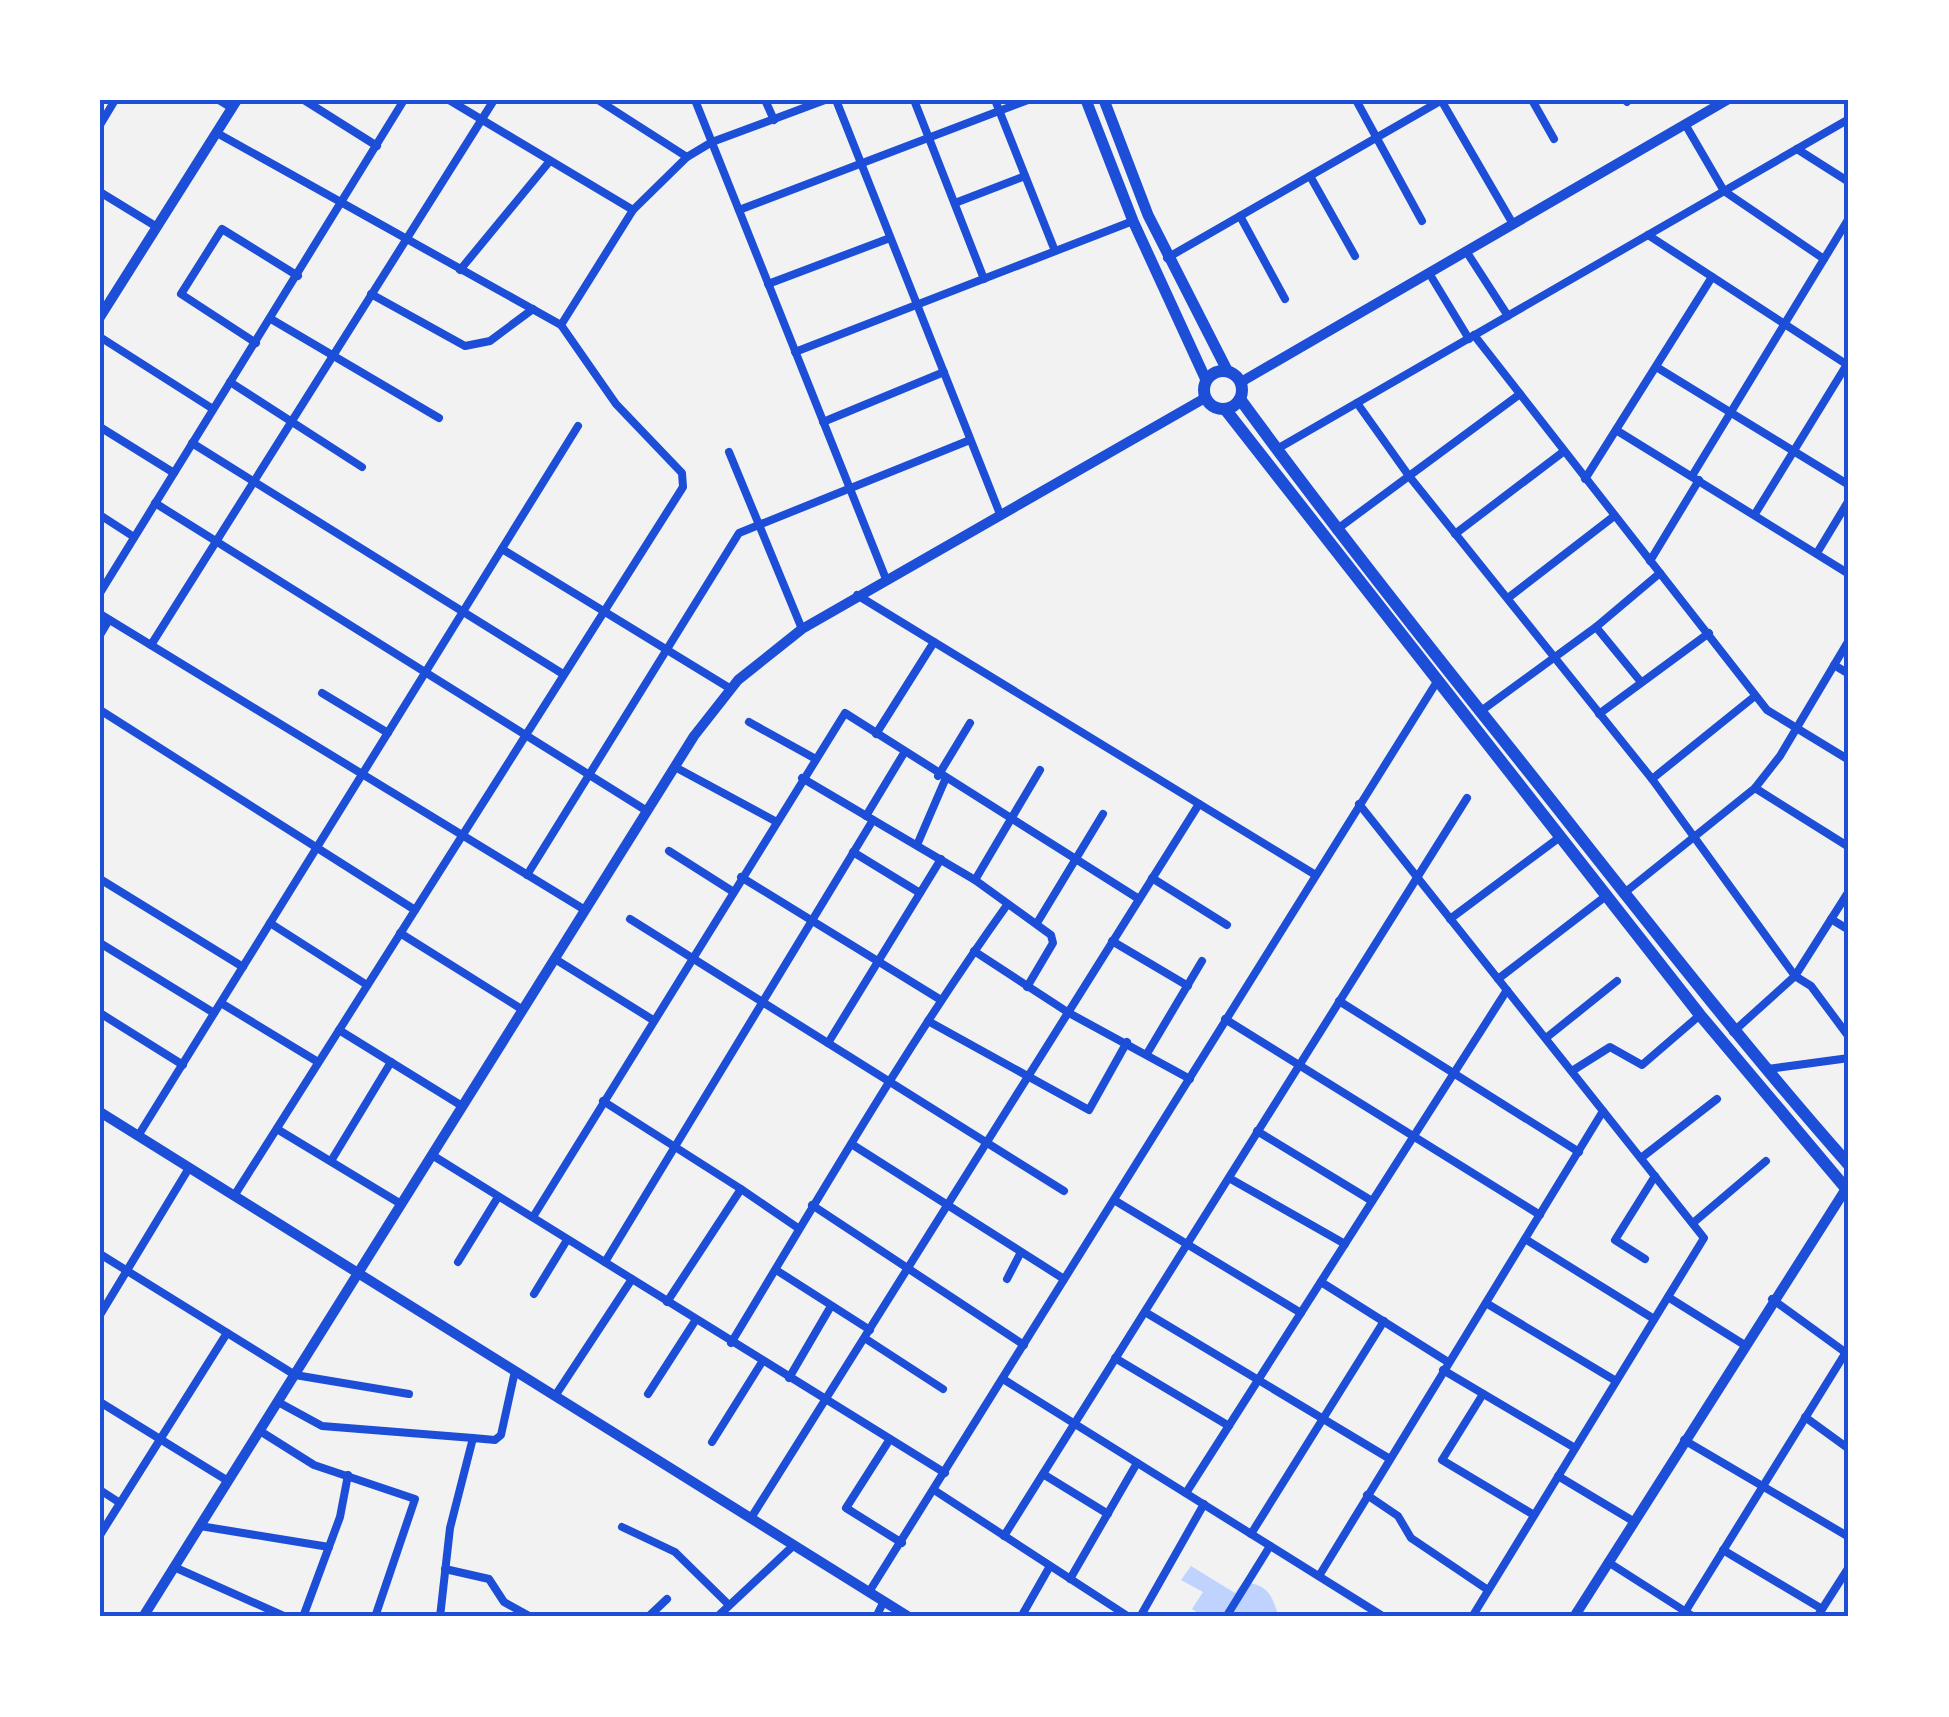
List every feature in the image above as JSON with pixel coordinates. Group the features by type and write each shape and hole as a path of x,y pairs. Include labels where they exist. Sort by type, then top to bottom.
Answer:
{"main road":[{"path":"1086,100 1133,221 1206,380 1205,398 1213,406 1225,409 1700,1015 1848,1188"},
{"path":"1104,100 1167,258 1227,370 1241,382 1240,399 1336,530 1622,894 1732,1032 1849,1165"},
{"path":"1206,380 1215,372 1227,370"},
{"path":"1225,409 1240,399"}],"street":[{"path":"100,316 234,104 219,100"},
{"path":"304,100 377,146"},
{"path":"100,593 404,100"},
{"path":"449,100 633,210"},
{"path":"151,645 494,100"},
{"path":"598,100 688,157"},
{"path":"695,100 886,579"},
{"path":"766,100 774,120"},
{"path":"561,324 633,210 688,157 712,142 825,100"},
{"path":"836,100 1000,514"},
{"path":"914,100 984,279"},
{"path":"996,100 1054,252"},
{"path":"739,210 1028,100"},
{"path":"1356,100 1422,221"},
{"path":"1167,258 1441,100 1514,224"},
{"path":"1532,100 1554,139"},
{"path":"1241,382 1727,100"},
{"path":"100,124 110,102"},
{"path":"1277,450 1849,119"},
{"path":"1685,124 1724,192 1824,259"},
{"path":"216,133 561,324 616,404 682,474 684,487 234,1196"},
{"path":"1797,149 1849,182"},
{"path":"460,270 549,162"},
{"path":"955,203 1025,176"},
{"path":"1310,176 1355,256"},
{"path":"100,192 158,228"},
{"path":"1240,216 1286,300"},
{"path":"1650,561 1730,414 1849,218"},
{"path":"796,352 1133,221"},
{"path":"256,343 181,294 222,229 298,276"},
{"path":"1648,235 1848,364 1755,514"},
{"path":"768,284 890,238"},
{"path":"1466,252 1508,316"},
{"path":"1429,273 1471,337 1710,633 1767,710 1849,760"},
{"path":"1585,479 1712,277"},
{"path":"371,294 465,346 490,341 533,309"},
{"path":"271,319 438,418"},
{"path":"100,337 213,409"},
{"path":"1658,368 1849,485"},
{"path":"823,422 944,372"},
{"path":"230,382 362,467"},
{"path":"1336,530 1520,394"},
{"path":"143,1617 675,766 730,689 802,629 1205,398"},
{"path":"1357,403 1454,534 1652,779 1796,976 1811,986 1849,1037"},
{"path":"138,1136 578,426"},
{"path":"100,427 174,472"},
{"path":"1616,430 1849,574"},
{"path":"526,875 739,533 970,440"},
{"path":"192,443 563,674"},
{"path":"729,452 802,629"},
{"path":"1454,534 1563,452"},
{"path":"1816,552 1849,500"},
{"path":"155,503 647,811"},
{"path":"100,515 134,537"},
{"path":"1508,598 1612,516"},
{"path":"502,549 730,689"},
{"path":"1481,712 1596,627 1660,572"},
{"path":"857,596 1314,874"},
{"path":"100,614 585,910"},
{"path":"100,635 109,620"},
{"path":"1596,627 1641,682"},
{"path":"1599,714 1710,633"},
{"path":"1622,894 1755,788 1849,640"},
{"path":"876,734 934,642"},
{"path":"1834,665 1849,674"},
{"path":"869,1592 1438,680"},
{"path":"322,693 388,733"},
{"path":"1652,779 1755,696"},
{"path":"100,710 415,910"},
{"path":"533,1218 845,713 942,778 1139,898"},
{"path":"749,722 814,758"},
{"path":"918,846 942,778 970,723"},
{"path":"606,1262 853,852 904,753"},
{"path":"675,766 775,821"},
{"path":"975,880 1040,770"},
{"path":"802,778 975,880 1051,935 1053,944 1027,988"},
{"path":"1755,788 1849,847"},
{"path":"1004,1536 1467,798"},
{"path":"752,1518 1032,1076 1198,804"},
{"path":"1359,804 1704,1238 1472,1617"},
{"path":"1037,924 1102,814"},
{"path":"1450,919 1560,836"},
{"path":"669,852 732,891"},
{"path":"853,852 920,893"},
{"path":"828,1043 941,859"},
{"path":"741,877 941,1000"},
{"path":"1152,878 1227,926"},
{"path":"100,879 243,967"},
{"path":"1732,1032 1796,976 1849,891"},
{"path":"1498,979 1606,896"},
{"path":"731,1343 941,1000 1007,906"},
{"path":"630,919 1064,1191"},
{"path":"1831,919 1849,930"},
{"path":"270,923 367,985"},
{"path":"400,933 523,1010"},
{"path":"1112,941 1188,986"},
{"path":"100,943 214,1013"},
{"path":"974,952 1069,1013 1148,1052 1190,1079"},
{"path":"554,959 653,1020"},
{"path":"1148,1052 1202,962"},
{"path":"1546,1038 1617,981"},
{"path":"1186,1493 1507,990"},
{"path":"1339,1001 1579,1152"},
{"path":"221,1003 318,1062"},
{"path":"100,1013 182,1065"},
{"path":"1572,1071 1610,1047 1642,1064 1700,1015"},
{"path":"1225,1018 1540,1214"},
{"path":"928,1022 1089,1110 1127,1042"},
{"path":"339,1030 462,1106"},
{"path":"1764,1069 1849,1058"},
{"path":"331,1161 390,1062"},
{"path":"1641,1158 1717,1100"},
{"path":"603,1101 798,1228"},
{"path":"1318,1576 1603,1111"},
{"path":"100,1112 910,1617"},
{"path":"277,1129 402,1204"},
{"path":"1257,1131 1372,1201"},
{"path":"853,1145 1064,1279"},
{"path":"432,1156 945,1473"},
{"path":"1692,1222 1766,1161"},
{"path":"100,1315 189,1168"},
{"path":"1645,1259 1615,1240 1656,1176"},
{"path":"1229,1178 1344,1244"},
{"path":"1574,1617 1743,1344 1848,1188"},
{"path":"668,1302 741,1189"},
{"path":"458,1262 498,1198"},
{"path":"1114,1200 1301,1312"},
{"path":"812,1205 1024,1345"},
{"path":"1526,1239 1654,1319"},
{"path":"534,1294 568,1240"},
{"path":"1006,1278 1022,1252"},
{"path":"100,1254 294,1375 371,1391 409,1394"},
{"path":"776,1270 943,1389"},
{"path":"554,1396 632,1279"},
{"path":"1321,1282 1483,1394 1575,1448"},
{"path":"1668,1297 1743,1344"},
{"path":"1608,1562 1687,1615 1762,1486 1848,1354 1772,1299"},
{"path":"1486,1304 1616,1381"},
{"path":"789,1378 831,1306"},
{"path":"1144,1312 1390,1459"},
{"path":"648,1394 695,1321"},
{"path":"1251,1534 1384,1322"},
{"path":"100,1535 227,1333"},
{"path":"1116,1358 1229,1426"},
{"path":"712,1442 762,1362"},
{"path":"278,1402 322,1426 494,1440 501,1435 515,1371"},
{"path":"1003,1379 1384,1617"},
{"path":"1483,1394 1442,1460 1534,1515"},
{"path":"100,1402 228,1482"},
{"path":"1806,1417 1849,1449"},
{"path":"260,1431 314,1465 415,1499 376,1617"},
{"path":"440,1617 454,1510 473,1438"},
{"path":"890,1439 846,1508 902,1543"},
{"path":"1684,1440 1849,1537"},
{"path":"1070,1579 1137,1462"},
{"path":"1043,1474 1108,1514"},
{"path":"320,1617 304,1615 329,1547 348,1475"},
{"path":"1558,1476 1633,1521"},
{"path":"100,1490 120,1503"},
{"path":"934,1490 1128,1617"},
{"path":"1367,1495 1398,1516 1411,1538 1488,1590"},
{"path":"1140,1617 1204,1504"},
{"path":"200,1526 329,1547"},
{"path":"622,1527 675,1552 729,1605"},
{"path":"717,1617 794,1545"},
{"path":"1226,1617 1270,1546"},
{"path":"1723,1550 1820,1613 1849,1567"},
{"path":"1021,1617 1050,1566"},
{"path":"174,1567 286,1617"},
{"path":"445,1569 490,1579 504,1602 530,1617"},
{"path":"648,1617 667,1599"},
{"path":"876,1617 884,1601"}],"water":[{"path":"1191,1566 1235,1593 1243,1582 1264,1588 1279,1617 1204,1617 1192,1609 1203,1592 1181,1580"}]}
